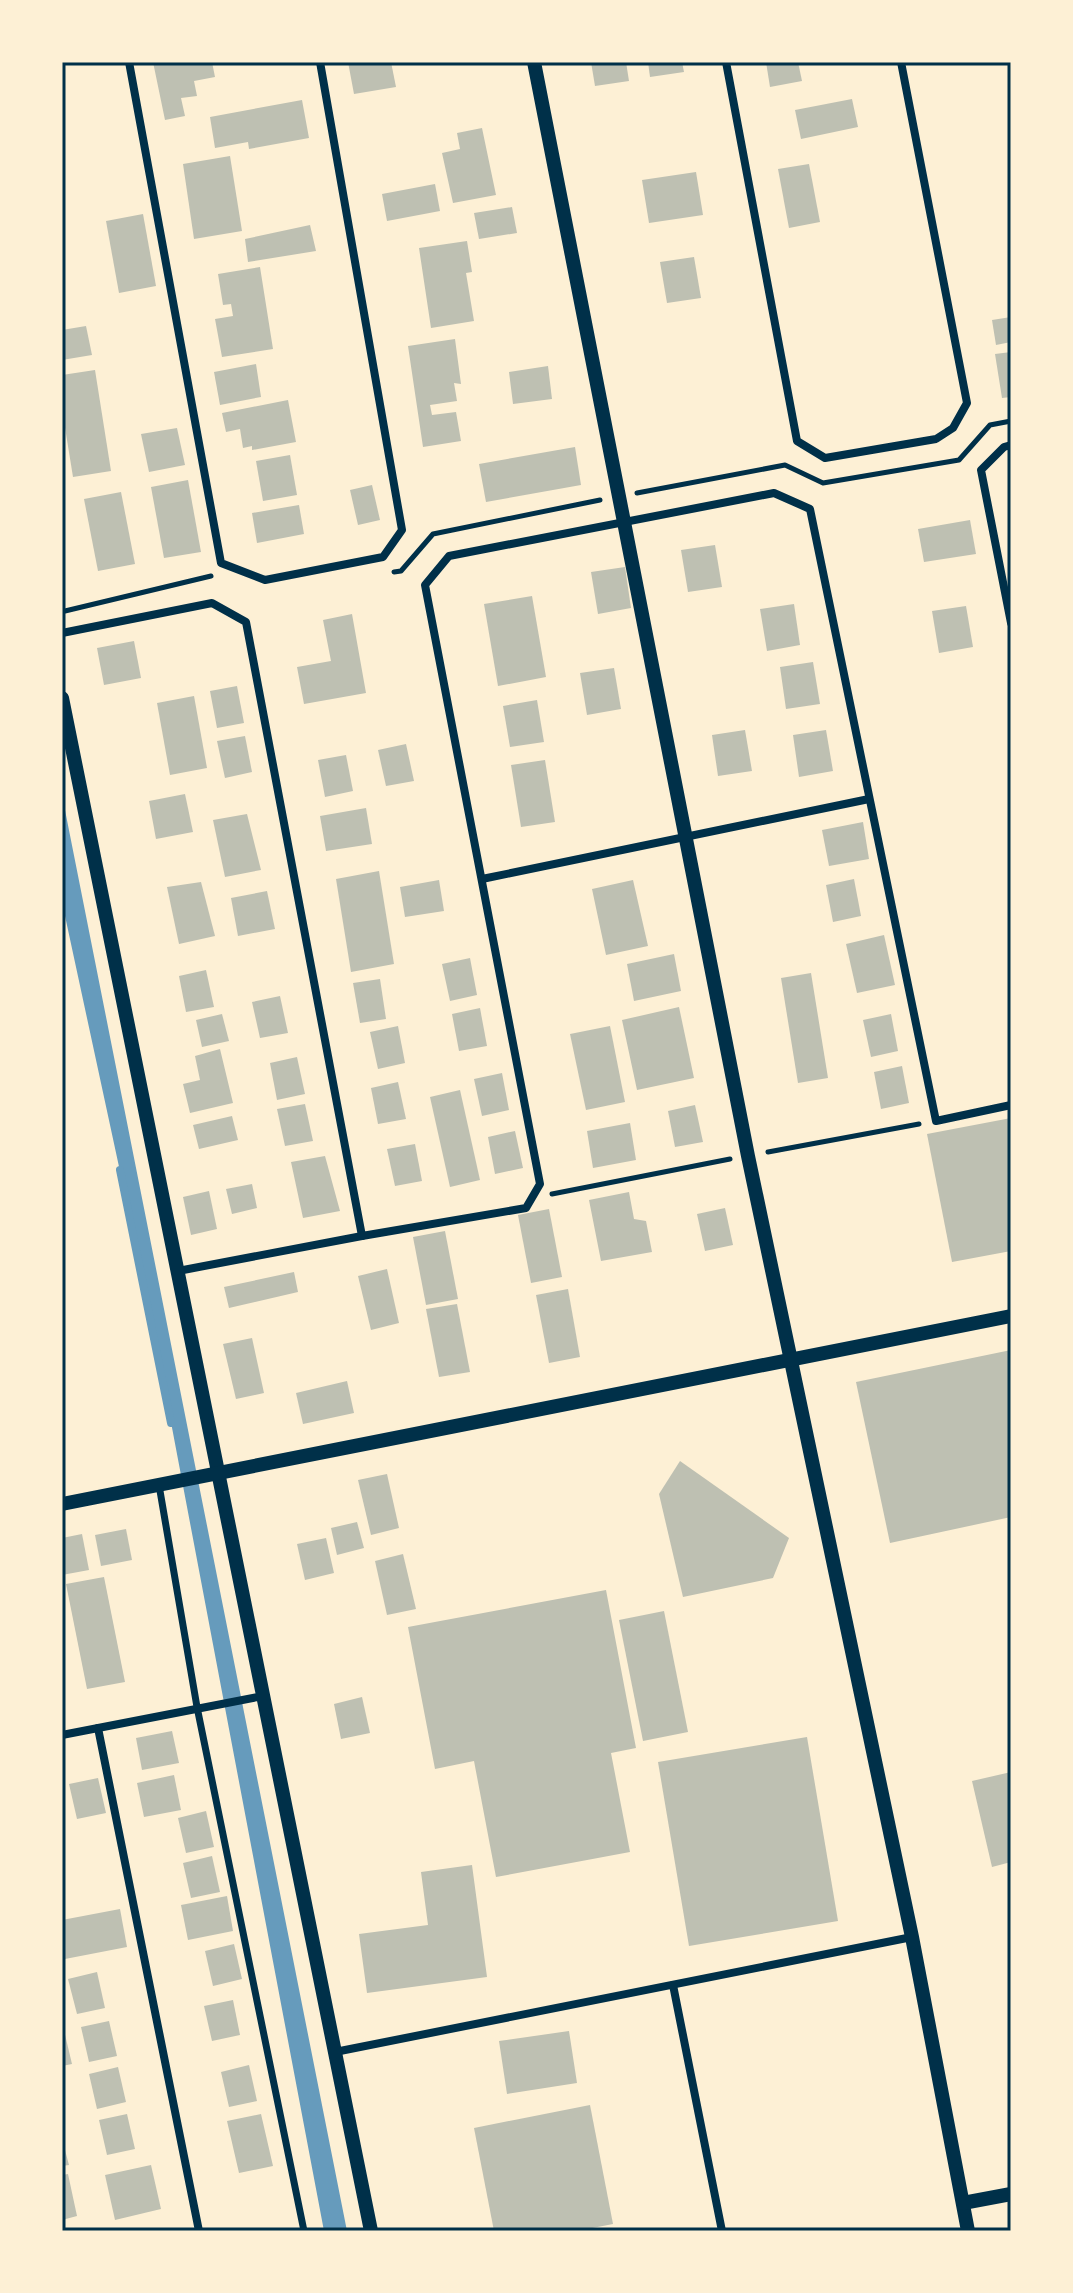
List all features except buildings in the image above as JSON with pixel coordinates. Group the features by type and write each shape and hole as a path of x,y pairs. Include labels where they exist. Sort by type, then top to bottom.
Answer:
{"street":[{"path":"129,62 221,563 265,580 383,557 402,530 320,62"},
{"path":"534,62 748,1156 912,1937 968,2231"},
{"path":"726,62 797,441 825,458 936,439 953,428 967,403 901,62"},
{"path":"1011,445 1004,447 981,470 1011,623"},
{"path":"178,1271 526,1208 540,1184 425,585 449,556 774,493 810,509 936,1121 1011,1105"},
{"path":"62,633 212,603 246,622 362,1236"},
{"path":"62,698 219,1472 256,1697 335,2052 371,2231"},
{"path":"482,879 869,799"},
{"path":"62,1504 1011,1316"},
{"path":"159,1485 197,1707 304,2231"},
{"path":"62,1735 256,1697"},
{"path":"98,1728 199,2231"},
{"path":"335,2052 912,1937"},
{"path":"673,1985 722,2231"},
{"path":"963,2203 1011,2194"}],"water":[{"path":"62,795 347,2231 324,2231 149,1306 62,902"}],"waterway":[{"path":"120,1170 171,1423"}]}
